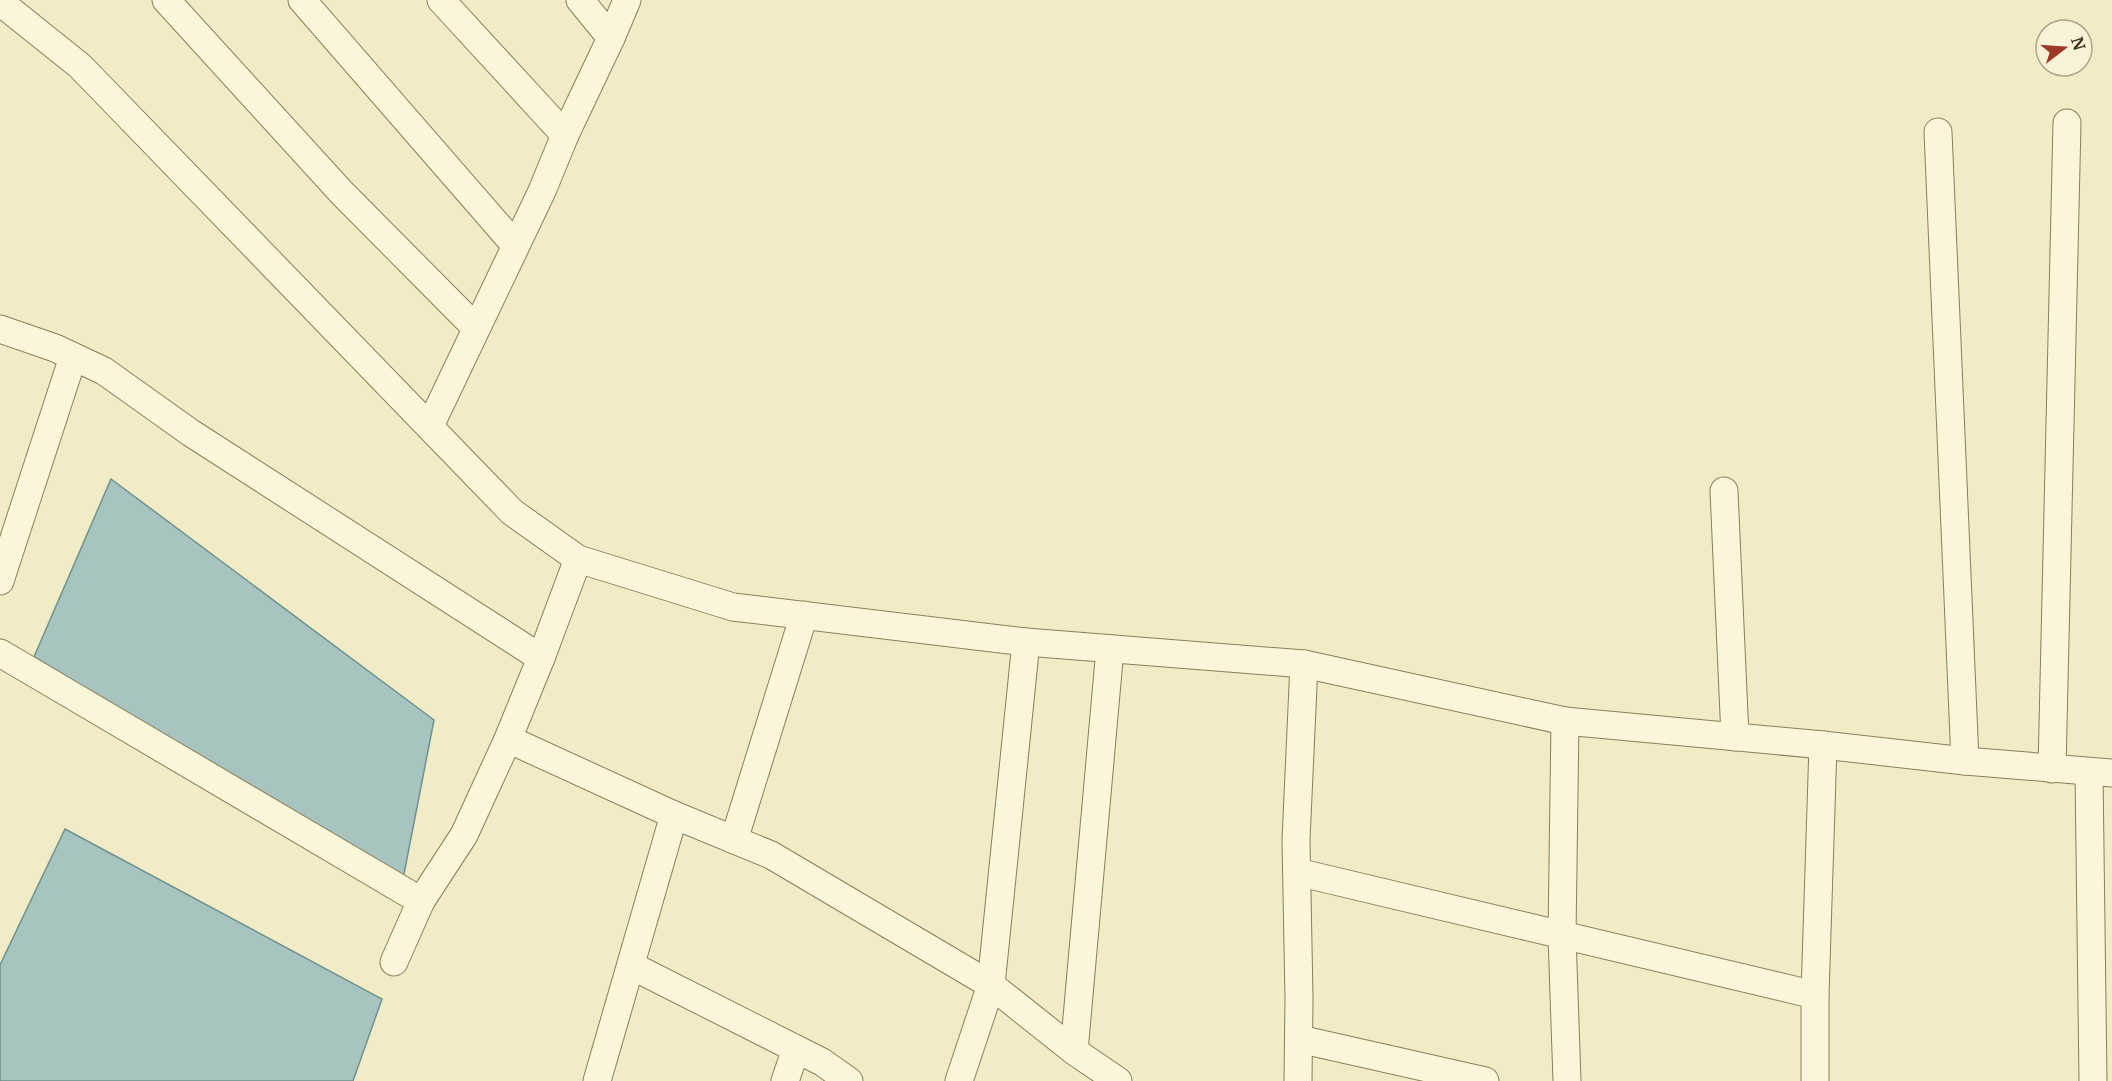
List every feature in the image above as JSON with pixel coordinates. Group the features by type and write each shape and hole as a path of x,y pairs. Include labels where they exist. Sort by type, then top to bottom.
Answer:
{"street":[{"path":"166,0 342,193 476,328"},
{"path":"302,0 515,245"},
{"path":"441,0 565,135"},
{"path":"580,0 612,38"},
{"path":"430,426 542,191 627,0"},
{"path":"6,9 81,66 512,512 578,559 733,607 1026,642 1304,664 1565,721 2101,773 2099,1065"},
{"path":"2052,769 2067,123"},
{"path":"1938,132 1965,761"},
{"path":"0,329 104,371 191,433 541,658"},
{"path":"0,581 74,357"},
{"path":"1724,491 1735,737"},
{"path":"394,962 421,901 464,835 508,739 578,559"},
{"path":"734,840 804,615"},
{"path":"960,1081 991,985 1026,642"},
{"path":"1074,1051 1110,649"},
{"path":"0,652 421,901"},
{"path":"1298,1081 1296,840 1304,664"},
{"path":"1565,721 1562,936 1567,1081"},
{"path":"508,739 674,815 771,855 991,985 1074,1051 1118,1081"},
{"path":"1815,1081 1815,995 1823,745"},
{"path":"597,1081 674,815"},
{"path":"1297,872 1815,995"},
{"path":"632,966 822,1062 849,1081"},
{"path":"1299,1039 1485,1081"},
{"path":"785,1081 796,1049"}],"water":[{"path":"111,479 434,720 403,879 34,657"},
{"path":"65,829 382,999 353,1081 0,1081 0,965"}]}
